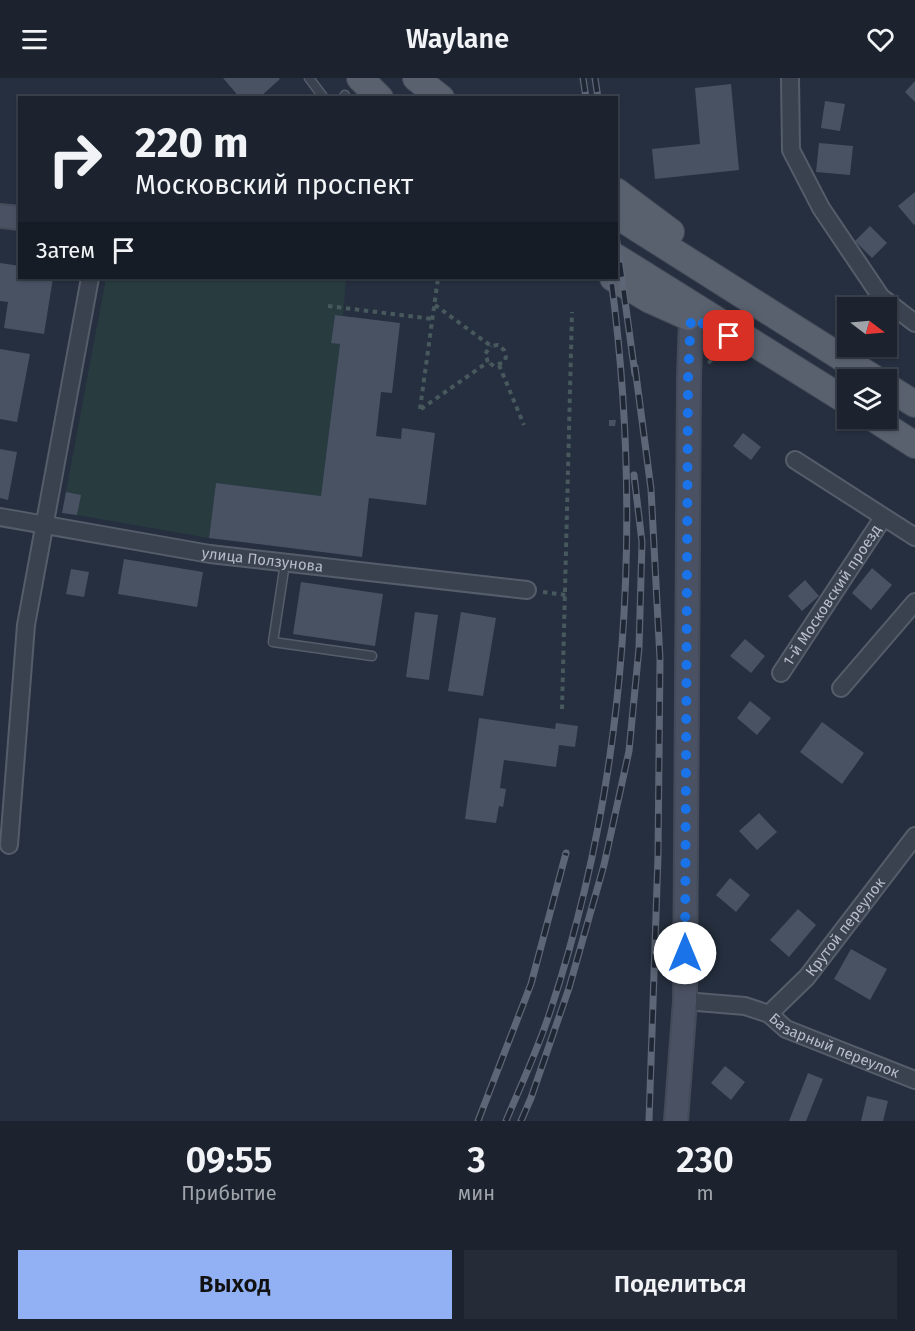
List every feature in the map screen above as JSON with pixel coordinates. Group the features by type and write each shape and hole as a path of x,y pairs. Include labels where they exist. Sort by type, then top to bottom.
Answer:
{"main road":[{"path":"618,192 775,314"},
{"path":"618,216 860,369"},
{"path":"618,258 837,395"},
{"path":"615,279 642,296 784,362"},
{"path":"897,393 915,404"},
{"path":"890,429 915,445"}],"street":[{"path":"790,78 791,150 821,208 881,297 915,323"},
{"path":"0,216 18,218"},
{"path":"4,845 26,626 90,279"},
{"path":"676,1121 685,1001 688,378 691,318"},
{"path":"795,460 915,537"},
{"name":"улица Ползунова","path":"0,517 210,554 527,590"},
{"name":"1-й Московский проезд","path":"781,673 884,518"},
{"path":"841,688 915,602"},
{"name":"Крутой переулок","path":"769,1014 807,977 915,836"},
{"name":"Базарный переулок","path":"685,1001 745,1006 769,1014 786,1029 915,1080"}],"lane":[{"path":"309,78 322,96"},
{"path":"285,563 273,642 372,656"}],"path":[{"path":"438,279 420,410 488,362"},
{"path":"435,305 491,346 498,345 504,350 506,357 500,365 494,366 488,362 485,354 491,346"},
{"path":"328,306 433,319"},
{"path":"562,709 572,312"},
{"path":"500,365 524,425"},
{"path":"527,590 566,595"}],"green space":[{"path":"106,279 346,279 343,316 335,315 331,342 340,344 321,496 216,483 209,538 77,515 80,495 66,492"}],"building":[{"path":"223,78 280,79 261,96 238,96"},
{"path":"915,81 915,102 905,92"},
{"path":"731,84 739,170 655,179 652,149 700,144 695,88"},
{"path":"825,101 845,104 840,131 821,128"},
{"path":"819,143 853,146 850,175 816,172"},
{"path":"915,192 915,224 914,225 898,206"},
{"path":"870,226 887,243 872,258 855,241"},
{"path":"0,263 18,266 18,279 53,279 44,334 4,328 8,302 0,301"},
{"path":"335,315 400,323 392,393 381,392 376,436 401,439 402,428 435,433 426,505 369,498 362,557 209,538 216,483 321,496 340,344 331,343"},
{"path":"0,349 30,354 17,422 0,419"},
{"path":"609,420 616,420 615,426 609,426"},
{"path":"743,433 761,447 751,460 733,446"},
{"path":"0,449 17,452 8,500 0,498"},
{"path":"66,492 81,495 77,515 62,513"},
{"path":"124,559 203,572 197,607 118,594"},
{"path":"872,568 892,585 871,610 852,593"},
{"path":"71,569 89,572 84,597 66,594"},
{"path":"805,580 819,596 802,611 788,596"},
{"path":"301,582 383,594 375,646 293,634"},
{"path":"415,612 438,615 429,680 406,677"},
{"path":"461,612 496,618 483,696 448,691"},
{"path":"745,639 765,656 751,673 730,656"},
{"path":"750,701 771,718 757,735 737,718"},
{"path":"479,718 555,729 556,723 578,726 575,747 559,745 556,767 504,760 500,788 506,789 503,807 499,806 496,823 465,819"},
{"path":"822,722 864,753 842,784 800,752"},
{"path":"759,813 777,832 757,850 739,831"},
{"path":"730,878 750,895 736,912 716,895"},
{"path":"798,909 816,925 789,957 770,940"},
{"path":"851,949 887,969 870,1000 834,979"},
{"path":"725,1066 745,1082 731,1100 711,1083"},
{"path":"808,1073 823,1079 806,1121 789,1121"},
{"path":"867,1096 888,1101 883,1121 861,1121"}],"railway":[{"path":"583,78 586,96"},
{"path":"595,78 598,96"},
{"path":"618,250 635,374"},
{"path":"506,1121 550,1012 576,923 597,833 612,741 622,648 626,555 626,462 621,369 611,279"},
{"path":"635,367 651,489 660,659 658,856 649,1121"},
{"path":"521,1121 569,988 604,865 629,751 639,648 642,542 634,475"},
{"path":"478,1121 531,984 566,853"}],"route":[{"path":"685,953 688,378 691,318 729,336"}]}
